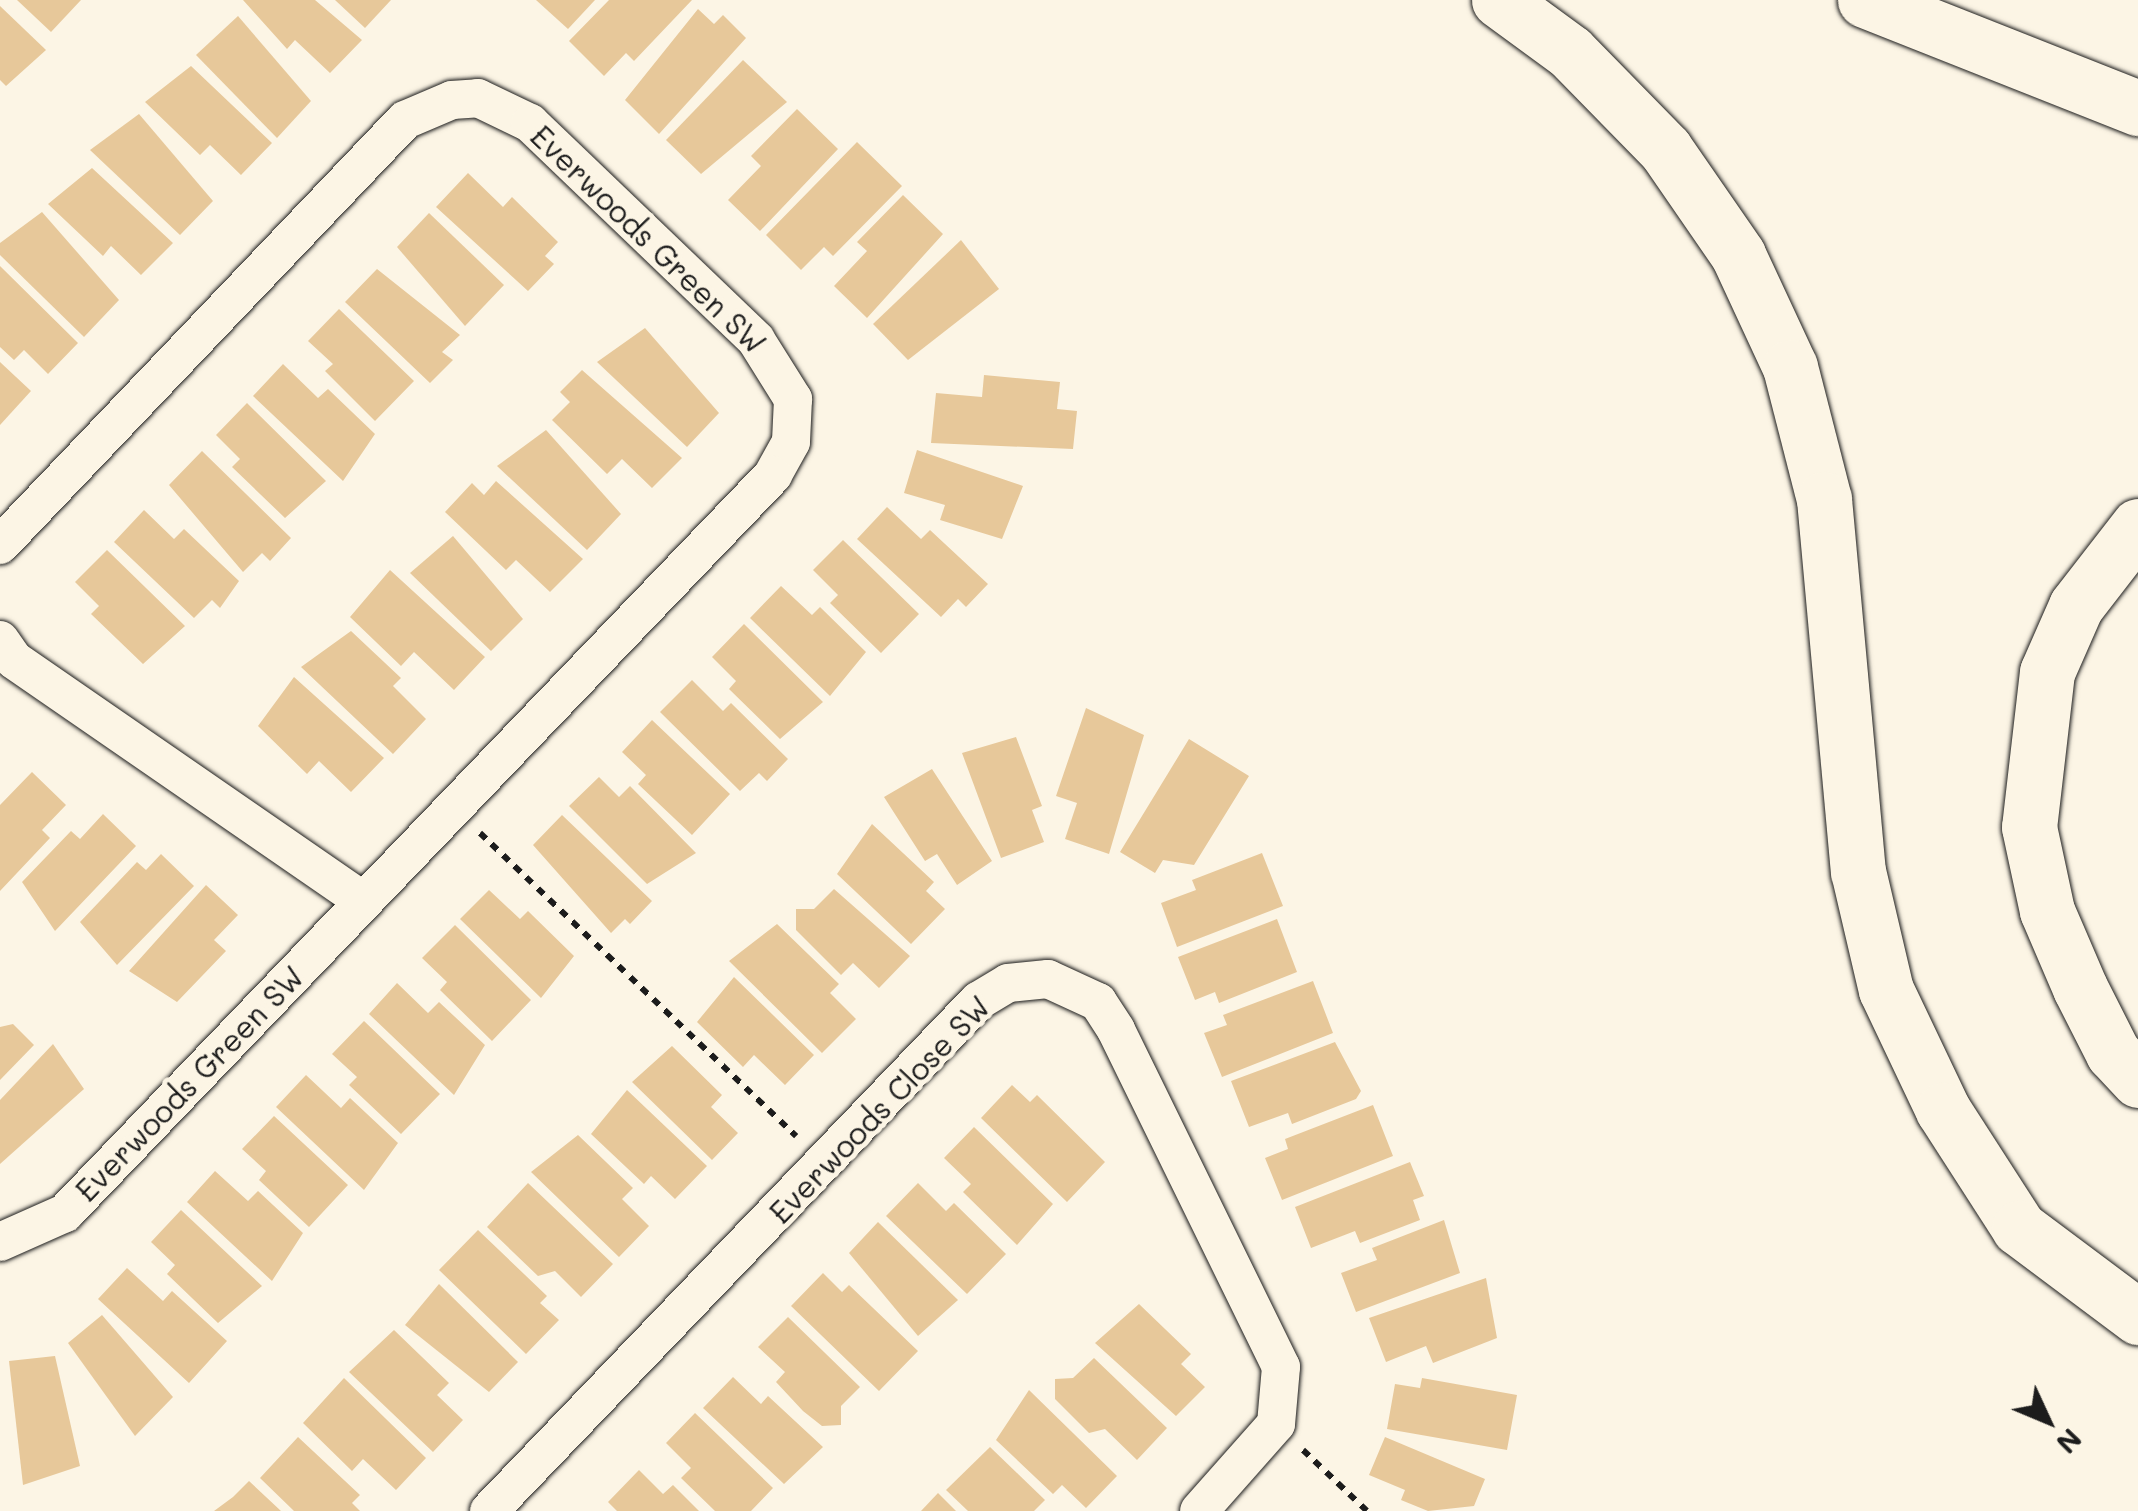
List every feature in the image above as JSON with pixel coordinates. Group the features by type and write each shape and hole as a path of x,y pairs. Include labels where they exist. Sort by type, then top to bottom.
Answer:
{"highway":[{"path":"1499,0 1570,52 1665,149 1738,254 1790,367 1824,499 1858,872 1886,990 1943,1110 2019,1228 2138,1316"},
{"path":"1865,0 2138,108"},
{"path":"2138,526 2076,606 2048,672 2029,827 2047,910 2080,988 2112,1053 2138,1080"}],"street":[{"name":"Everwoods Green SW","path":"0,546 405,120 452,100 507,108 756,340 781,368 794,418 772,476 65,1213 0,1242"},
{"path":"0,640 14,660 364,900"},
{"name":"Everwoods Close SW","path":"490,1511 993,992 1048,979 1098,1002 1281,1366 1276,1424"},
{"path":"1198,1511 1276,1424"}],"path":[{"path":"454,809 826,1164"},
{"path":"1276,1424 1367,1511"}],"building":[{"path":"17,0 81,0 51,32"},
{"path":"243,0 315,0 362,40 330,73 295,40 287,49"},
{"path":"335,0 391,0 365,28"},
{"path":"536,0 595,0 568,29"},
{"path":"609,0 692,0 634,61 626,53 604,76 569,41"},
{"path":"0,6 46,50 6,86 0,80"},
{"path":"698,9 714,24 723,15 746,38 659,134 625,100"},
{"path":"238,16 311,101 277,138 196,55"},
{"path":"743,60 787,102 701,174 666,140"},
{"path":"191,66 272,143 241,175 210,145 200,155 145,102"},
{"path":"797,109 838,149 760,231 728,200 761,166 751,156"},
{"path":"139,114 213,201 180,235 90,150"},
{"path":"857,142 902,186 833,256 824,247 801,270 766,235"},
{"path":"92,168 173,243 141,275 111,246 103,256 48,204"},
{"path":"468,173 503,207 512,197 558,242 545,256 554,264 528,291 436,207"},
{"path":"903,195 943,234 867,318 834,286 867,251 857,242"},
{"path":"42,212 119,300 84,337 0,255 0,243"},
{"path":"429,213 504,285 465,326 397,247"},
{"path":"961,240 999,289 908,360 873,324"},
{"path":"0,266 78,343 48,374 24,350 14,360 0,347"},
{"path":"377,269 460,335 442,352 453,360 430,383 345,302"},
{"path":"339,309 414,381 375,421 325,371 333,364 308,341"},
{"path":"645,328 719,413 687,447 597,362"},
{"path":"0,362 31,391 0,425"},
{"path":"283,364 318,398 328,389 375,434 343,481 253,396"},
{"path":"582,370 682,458 652,488 622,459 607,474 552,420 570,402 560,392"},
{"path":"984,375 1060,382 1057,409 1077,411 1073,449 931,443 936,393 982,397"},
{"path":"247,403 326,481 285,518 232,467 240,459 216,435"},
{"path":"546,430 621,514 587,550 497,466"},
{"path":"917,450 1023,486 1002,539 940,520 945,505 904,493"},
{"path":"202,451 291,538 270,561 262,553 243,572 169,485"},
{"path":"496,481 583,559 550,592 516,560 506,570 445,512 472,483 484,495"},
{"path":"887,507 921,539 930,530 988,584 966,607 958,599 941,617 857,539"},
{"path":"144,510 174,539 184,529 239,581 220,608 212,600 194,618 114,542"},
{"path":"453,536 523,619 491,651 410,573"},
{"path":"843,540 919,614 881,653 830,603 838,595 813,570"},
{"path":"107,550 185,626 143,664 91,614 99,606 75,582"},
{"path":"390,570 485,657 454,690 414,652 401,666 350,617"},
{"path":"781,586 812,615 820,607 866,652 830,696 750,618"},
{"path":"744,624 823,702 780,739 729,689 736,681 712,657"},
{"path":"351,631 401,678 393,686 426,719 393,754 301,667"},
{"path":"294,677 384,758 351,792 319,761 307,774 258,726"},
{"path":"692,680 723,711 731,703 788,759 767,781 759,773 740,791 660,712"},
{"path":"1086,708 1144,735 1109,854 1065,839 1077,803 1056,796"},
{"path":"652,720 730,794 692,835 638,784 646,775 622,752"},
{"path":"1016,737 1042,806 1032,810 1044,842 1001,858 962,753"},
{"path":"1189,739 1249,776 1194,865 1163,860 1155,873 1120,852"},
{"path":"932,769 992,861 957,885 937,854 925,861 884,797"},
{"path":"32,772 66,805 42,830 50,838 0,891 0,805"},
{"path":"599,777 619,797 630,786 696,853 647,884 569,806"},
{"path":"103,814 136,846 55,931 22,882 71,831 80,839"},
{"path":"562,815 652,901 630,924 625,919 611,933 533,845"},
{"path":"872,824 934,882 926,891 945,909 911,944 837,874"},
{"path":"1262,853 1283,906 1177,947 1161,903 1196,890 1192,880"},
{"path":"161,854 194,886 117,965 80,922 137,862 146,870"},
{"path":"206,885 238,915 214,940 226,951 177,1002 129,971"},
{"path":"834,889 910,956 879,988 853,963 841,975 796,930 796,909 814,909"},
{"path":"489,890 520,919 528,911 574,956 541,998 460,919"},
{"path":"1277,919 1297,972 1219,1003 1215,992 1195,1000 1178,957"},
{"path":"777,924 839,984 830,993 856,1019 822,1053 729,961"},
{"path":"455,925 531,1000 492,1041 440,990 447,982 422,958"},
{"path":"734,977 814,1055 785,1085 754,1055 743,1067 697,1022"},
{"path":"1313,981 1333,1033 1222,1077 1204,1033 1227,1025 1223,1015"},
{"path":"397,983 428,1013 439,1002 485,1045 454,1095 369,1014"},
{"path":"364,1021 440,1094 401,1134 349,1085 357,1077 332,1054"},
{"path":"13,1024 34,1045 0,1080 0,1027"},
{"path":"1335,1042 1361,1091 1356,1099 1292,1124 1288,1113 1249,1127 1231,1081"},
{"path":"53,1044 84,1089 0,1164 0,1100"},
{"path":"672,1046 722,1095 711,1107 738,1133 712,1160 632,1082"},
{"path":"306,1075 341,1108 350,1098 398,1143 364,1190 276,1107"},
{"path":"1012,1085 1030,1102 1037,1095 1105,1162 1067,1202 981,1118"},
{"path":"627,1090 707,1166 675,1199 651,1176 644,1184 591,1134"},
{"path":"1373,1105 1393,1156 1282,1200 1265,1158 1288,1149 1285,1139"},
{"path":"274,1116 348,1185 309,1227 259,1180 266,1171 242,1149"},
{"path":"974,1127 1053,1204 1017,1245 963,1192 971,1184 944,1158"},
{"path":"578,1135 633,1188 622,1199 649,1226 619,1257 531,1172"},
{"path":"1410,1162 1424,1196 1413,1200 1420,1220 1360,1243 1355,1231 1311,1248 1295,1207"},
{"path":"215,1171 248,1201 258,1191 303,1233 272,1281 187,1202"},
{"path":"528,1183 613,1264 581,1297 555,1271 538,1276 487,1227"},
{"path":"918,1183 946,1211 954,1203 1006,1254 967,1294 886,1216"},
{"path":"181,1210 262,1286 218,1323 167,1274 175,1265 151,1242"},
{"path":"1444,1220 1460,1273 1356,1312 1341,1273 1377,1260 1372,1248"},
{"path":"878,1222 958,1300 918,1336 849,1253"},
{"path":"478,1230 547,1296 540,1303 559,1320 526,1354 439,1270"},
{"path":"127,1268 163,1301 172,1291 227,1341 189,1383 98,1299"},
{"path":"823,1273 842,1292 849,1285 918,1351 879,1391 791,1306"},
{"path":"1486,1278 1497,1338 1433,1363 1426,1346 1386,1362 1369,1318"},
{"path":"439,1284 518,1362 489,1392 405,1325"},
{"path":"1139,1304 1191,1354 1181,1364 1205,1387 1176,1416 1095,1343"},
{"path":"102,1315 173,1397 135,1436 68,1343"},
{"path":"788,1317 860,1387 841,1406 841,1425 822,1426 803,1411 776,1382 785,1372 758,1347"},
{"path":"394,1330 449,1383 437,1395 463,1420 433,1452 349,1372"},
{"path":"55,1356 80,1466 23,1485 9,1361"},
{"path":"1094,1358 1167,1428 1137,1460 1105,1429 1089,1433 1055,1399 1055,1379 1073,1378"},
{"path":"733,1377 761,1404 768,1396 823,1447 784,1484 703,1408"},
{"path":"344,1378 426,1458 396,1490 363,1459 352,1471 303,1423"},
{"path":"1422,1378 1517,1395 1507,1450 1387,1429 1395,1384 1420,1388"},
{"path":"1029,1390 1117,1476 1086,1508 1062,1485 1053,1494 996,1440"},
{"path":"695,1413 773,1488 751,1511 715,1511 681,1478 691,1468 666,1443"},
{"path":"298,1437 360,1495 352,1503 360,1511 294,1511 260,1478"},
{"path":"1385,1437 1485,1479 1474,1506 1428,1511 1401,1500 1405,1490 1369,1475"},
{"path":"990,1447 1045,1500 1034,1511 968,1511 946,1490"},
{"path":"639,1470 663,1494 673,1485 699,1511 617,1511 608,1502"},
{"path":"249,1481 281,1511 214,1511 233,1497"},
{"path":"938,1493 956,1511 921,1511"}]}
